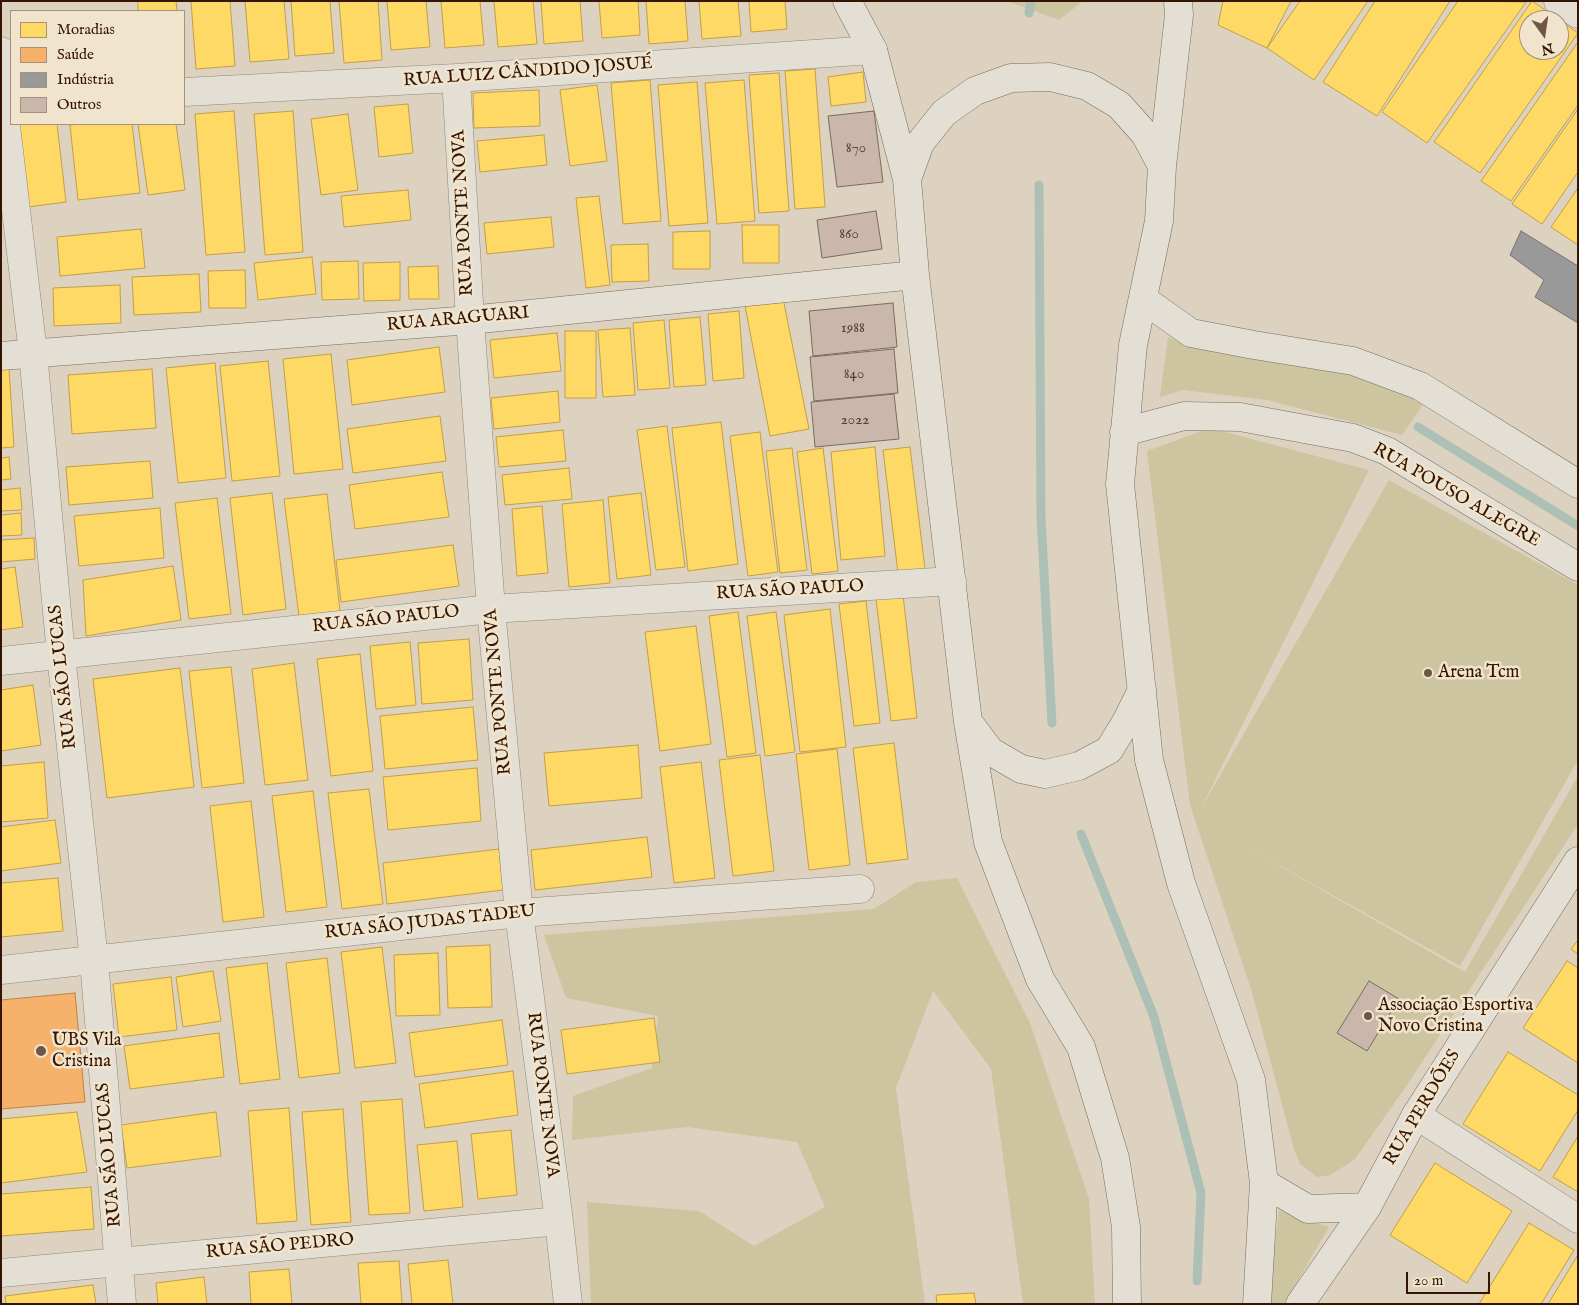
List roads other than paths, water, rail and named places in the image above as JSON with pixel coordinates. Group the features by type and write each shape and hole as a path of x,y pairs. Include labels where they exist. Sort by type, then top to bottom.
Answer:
{"street":[{"path":"847,1 873,50 907,179 915,275 968,722 990,847 1040,979 1081,1047 1115,1158 1126,1227 1127,1304"},
{"path":"1178,1 1179,14 1162,166 1159,221 1133,345 1120,484 1150,760 1181,883 1251,1080 1264,1183 1257,1304"},
{"path":"1558,1 1578,14"},
{"name":"RUA LUIZ CÂNDIDO JOSUÉ","path":"185,92 456,78 873,50"},
{"name":"RUA SÃO LUCAS","path":"1,51 33,353 61,655 94,960 122,1304"},
{"path":"907,179 920,143 944,113 975,91 1011,78 1050,77 1087,86 1119,105 1145,134 1162,166"},
{"name":"RUA PONTE NOVA","path":"456,78 470,320 491,609 519,913 568,1304"},
{"name":"RUA ARAGUARI","path":"1,356 470,320 915,275"},
{"path":"1143,299 1191,333 1353,361 1420,386 1578,484"},
{"name":"RUA POUSO ALEGRE","path":"1124,432 1184,416 1212,416 1240,417 1353,438 1387,451 1578,568"},
{"name":"RUA SÃO PAULO","path":"1,661 491,609 952,581"},
{"path":"968,722 990,751 1021,769 1045,774 1079,766 1109,750 1142,690"},
{"name":"RUA PERDÕES","path":"1300,1304 1367,1207 1416,1115 1577,865"},
{"name":"RUA SÃO JUDAS TADEU","path":"1,970 519,913 860,889"},
{"path":"1416,1115 1578,1219"},
{"path":"1264,1183 1308,1209 1367,1207"},
{"name":"RUA SÃO PEDRO","path":"1,1273 559,1221"}],"waterway":[{"path":"1029,13 1031,1"},
{"path":"1039,185 1041,517 1052,723"},
{"path":"1418,427 1578,526"},
{"path":"1081,834 1154,1017 1201,1193 1197,1281"}],"place":[{"name":"Arena Tcm","path":"1428,673"},
{"name":"Associação Esportiva Novo Cristina","path":"1368,1016"},
{"name":"UBS Vila Cristina","path":"41,1051"}]}
